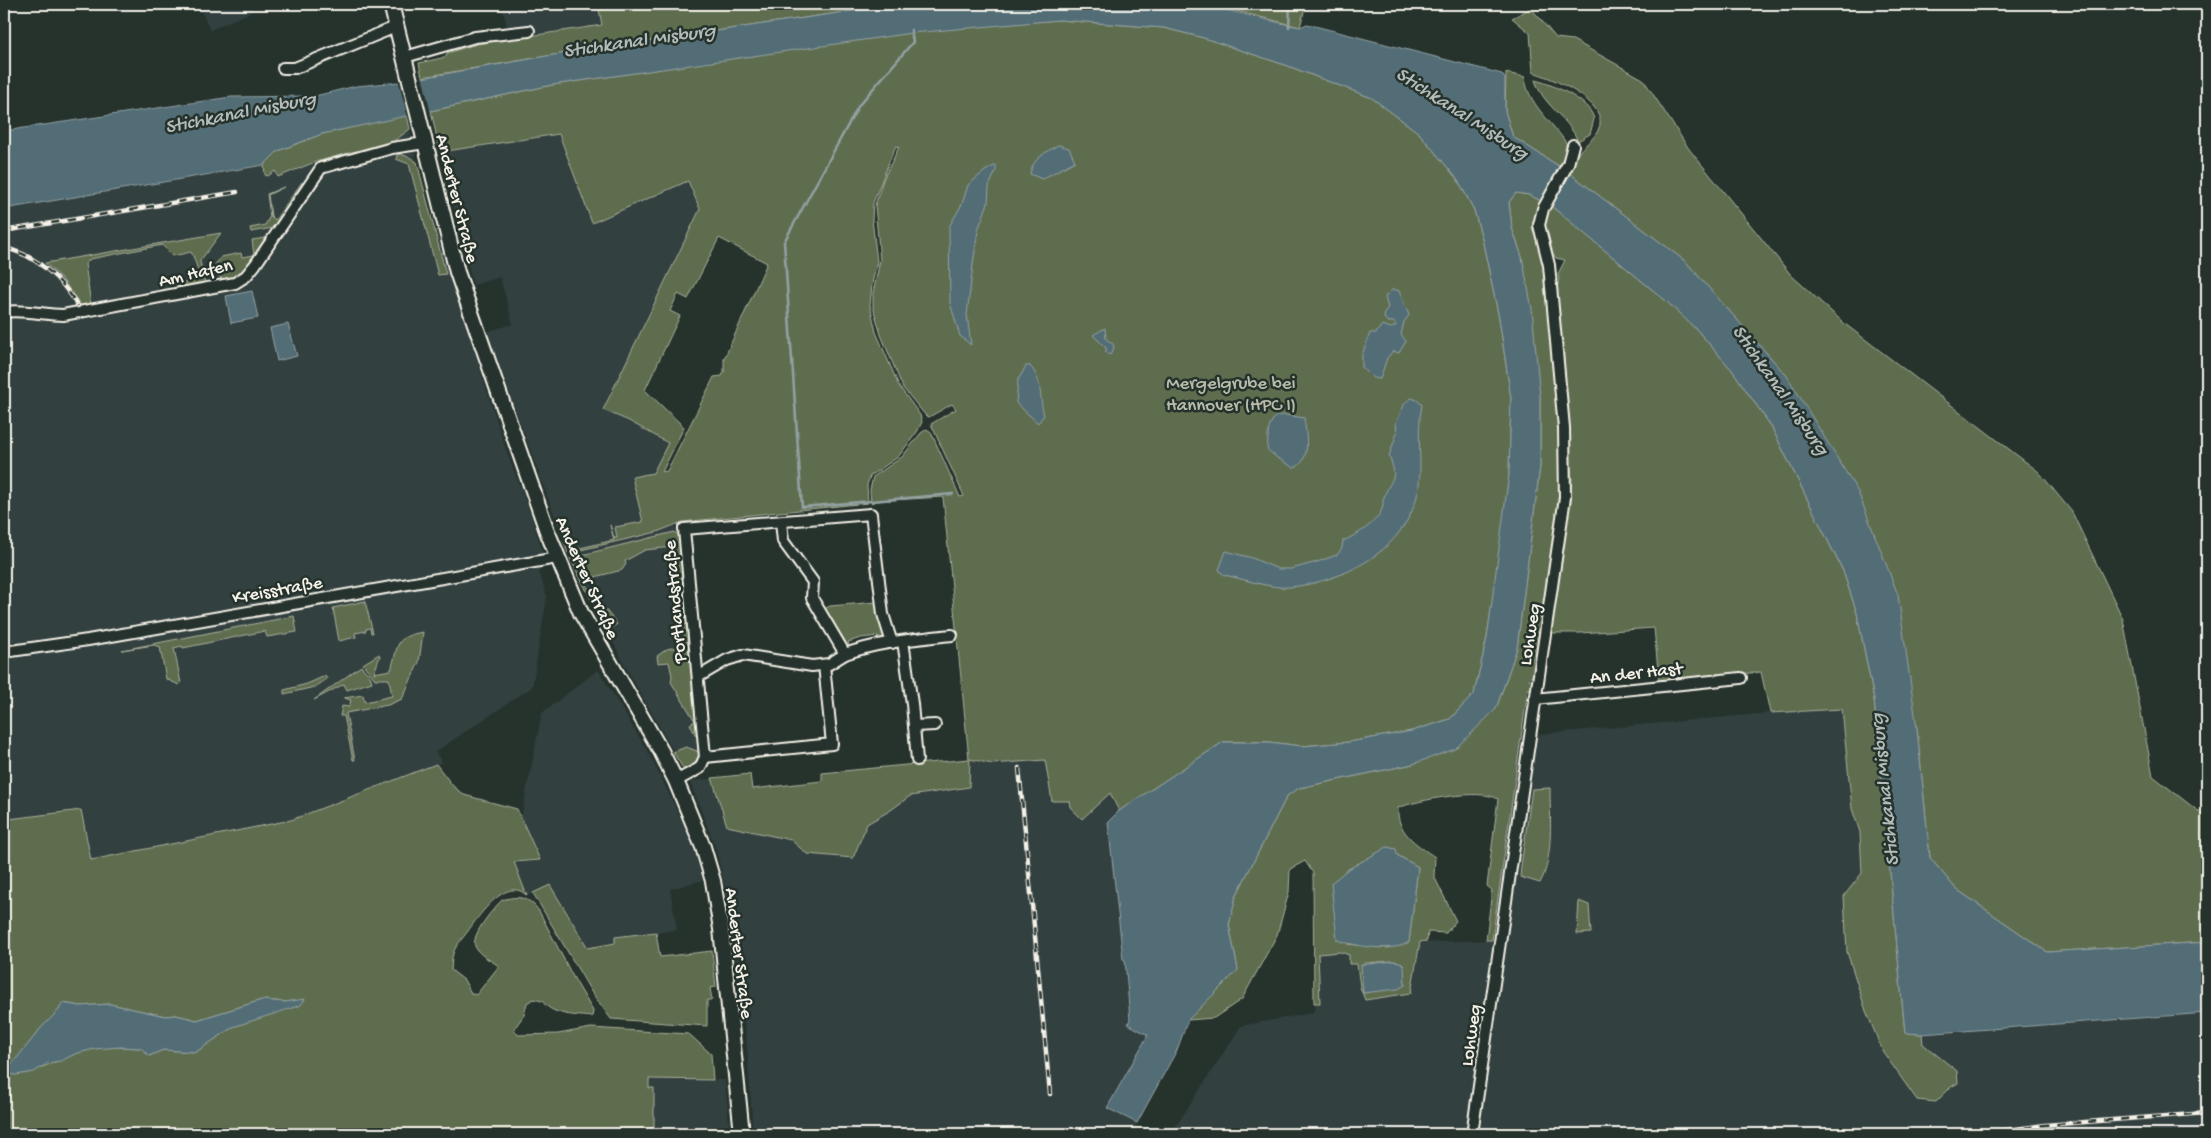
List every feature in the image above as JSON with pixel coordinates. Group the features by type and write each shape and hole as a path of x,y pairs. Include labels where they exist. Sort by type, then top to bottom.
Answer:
{"main road":[{"name":"Anderter Straße","path":"391,4 398,26 450,243 469,308 557,558 597,643 676,781 703,847 716,900 726,966 742,1134"}],"street":[{"path":"282,68 295,68 398,26"},
{"path":"405,57 475,37 530,31"},
{"name":"Am Hafen","path":"4,312 17,310 64,315 235,283 246,276 255,265 321,168 392,148 425,143"},
{"name":"Lohweg","path":"1472,1134 1535,699 1562,529 1566,478 1549,265 1539,232 1540,216 1568,164 1573,145"},
{"name":"Portlandstraße","path":"705,757 684,529 871,514 883,614 892,643"},
{"path":"781,522 783,542 813,582 812,598 845,654"},
{"name":"Kreisstraße","path":"4,652 88,640 557,558"},
{"path":"676,781 700,768 705,757 832,744 824,665 845,654 863,648 952,635"},
{"path":"903,641 917,760"},
{"name":"Portlandstraße","path":"698,678 727,660 743,655 812,666 824,665"},
{"name":"An der Hast","path":"1535,699 1741,678"},
{"path":"914,726 935,725"}],"shaded area":[{"path":"198,4 249,4 253,11 210,30"},
{"path":"501,4 598,4 602,24 511,39"},
{"path":"407,115 416,159 438,238 505,447 532,518 543,554 539,573 547,596 532,687 435,752 442,762 291,820 91,860 9,819 9,823 4,824 4,209 263,165"},
{"path":"559,134 592,222 688,181 700,209 603,410 629,421 668,443 653,473 632,477 646,535 675,525 679,535 691,643 700,752 684,770 629,673 570,558 487,332 513,324 500,277 473,285 440,152"},
{"path":"598,670 647,750 669,794 690,839 703,880 670,889 677,930 616,937 615,942 588,948 550,886 527,896 514,862 540,860 521,819 542,713"},
{"path":"1842,708 1852,809 1860,832 1862,873 1844,897 1866,1011 1883,1052 1917,1100 1901,1039 1892,953 2207,936 2207,1134 1171,1134 1241,1026 1312,1013 1315,1009 1313,947 1492,940 1511,737"},
{"path":"969,759 992,764 1045,760 1110,793 1119,811 1108,822 1125,960 1130,1019 1128,1024 1148,1035 1107,1108 1137,1123 1135,1134 753,1134 747,1045 731,914 716,849 691,784 692,781 750,774 752,789 822,781 822,773"},
{"path":"649,1079 725,1080 730,1134 650,1134"}],"green space":[{"path":"598,4 899,4 547,56 422,77 419,63 446,57 447,53 477,44 602,25"},
{"path":"1218,4 1306,4 1300,27 1217,6"},
{"path":"1531,8 1556,38 1573,40 1643,79 1689,149 1791,275 1845,324 2039,472 2072,512 2123,619 2153,776 2207,818 2207,942 2047,952 1956,889 1930,858 1917,729 1787,376 1685,261 1568,172 1579,152 1597,132 1600,118 1596,109 1577,92 1533,72 1530,33 1512,18"},
{"name":"Mergelgrube bei Hannover (HPC I)","path":"1059,20 1164,28 1204,38 1288,66 1372,98 1419,133 1458,180 1474,210 1482,238 1499,318 1511,398 1509,474 1487,638 1474,694 1450,719 1412,731 1349,742 1302,746 1269,742 1223,742 1119,811 1110,793 1082,819 1070,807 1069,801 1052,801 1045,760 992,764 970,759 969,787 910,796 867,824 853,858 807,854 791,840 727,826 712,778 750,774 752,789 822,781 822,773 969,759 943,497 876,501 871,503 870,490 873,477 902,457 921,433 927,429 931,432 960,497 964,496 931,424 956,409 952,404 929,417 926,416 903,388 881,335 873,307 873,293 880,260 875,205 883,180 899,147 896,146 893,152 873,203 872,219 877,261 870,305 876,332 899,386 920,415 922,422 917,432 898,457 870,476 867,485 868,503 682,522 657,532 568,553 564,542 573,539 576,549 614,540 610,525 614,538 617,538 615,527 643,522 632,477 653,473 668,443 629,421 603,410 700,209 688,181 592,223 559,134 440,152 431,111 552,85 940,29","holes":["719,238 767,263 724,359 724,372 722,376 714,377 667,471 662,472 684,427 645,390 680,316 670,311 678,294 688,299"]},
{"path":"1506,73 1525,77 1527,89 1539,110 1562,136 1568,152 1562,168 1513,137 1505,111"},
{"path":"1535,80 1560,89 1585,105 1594,119 1590,134 1578,141 1568,125 1543,97"},
{"path":"407,115 410,129 394,141 315,162 278,177 275,171 268,176 265,175 264,165 278,151 322,134"},
{"path":"400,154 417,162 446,274 438,275 409,164 396,159 397,155"},
{"path":"302,182 302,185 273,228 251,232 250,228 265,225 270,216 267,194 284,187 268,195 271,216 275,220"},
{"path":"1516,193 1529,195 1550,205 1666,301 1698,331 1732,370 1771,426 1843,571 1857,613 1874,699 1905,1033 1922,1034 1923,1044 1957,1071 1958,1083 1951,1087 1936,1102 1917,1100 1883,1052 1866,1011 1847,952 1844,896 1862,873 1860,832 1852,809 1842,709 1770,713 1761,672 1659,681 1654,628 1581,633 1549,633 1572,481 1555,295 1559,280 1558,274 1565,260 1556,258 1549,246 1543,227 1541,206 1532,228 1539,245 1548,292 1560,439 1561,505 1540,654 1532,659 1536,664 1537,670 1529,679 1533,682 1531,690 1528,689 1492,940 1486,940 1492,890 1487,886 1498,799 1490,796 1464,795 1449,796 1407,805 1398,808 1400,824 1415,843 1435,857 1434,876 1456,921 1446,933 1428,932 1427,941 1420,942 1411,993 1365,1000 1360,987 1357,964 1349,964 1349,955 1341,952 1318,954 1320,1003 1314,1003 1313,873 1305,861 1290,869 1289,892 1277,935 1242,999 1214,1018 1188,1020 1238,970 1229,925 1236,896 1287,796 1299,788 1413,764 1496,709 1517,648 1540,466 1540,397 1522,257 1512,228 1509,202","holes":["1397,855 1418,867 1409,942 1388,948 1347,944 1347,870 1363,861","1393,961 1402,963 1405,985 1363,993 1365,963"]},
{"path":"221,233 200,261 205,284 183,288 177,286 178,284 190,282 198,276 194,258 191,252 173,256 162,245 90,259 85,264 91,305 82,307 62,279 45,263"},
{"path":"265,238 256,257 238,275 225,280 217,275 215,265 221,257 241,253 242,257 254,255 252,240"},
{"path":"674,532 679,535 701,730 696,736 690,724 695,721 671,682 672,676 669,662 658,663 657,656 667,649 685,645 676,552 673,552 673,547 645,550 625,561 626,564 622,570 587,579 585,584 617,624 607,631 570,558"},
{"path":"365,601 373,633 371,633 370,628 366,629 366,631 355,633 356,637 339,641 333,608"},
{"path":"877,602 885,639 878,642 878,636 861,638 848,642 850,648 847,648 822,610 830,606"},
{"path":"294,616 297,632 267,637 265,631 183,648 182,646 174,648 181,683 179,685 166,679 160,647 154,645 122,650"},
{"path":"423,632 419,662 402,699 388,705 346,713 355,760 353,760 344,716 340,716 342,706 349,707 351,700 344,698 363,695 365,702 392,696 389,679 375,679 363,664 379,654 374,673 391,670 397,648 402,639"},
{"path":"361,666 370,676 372,682 347,690 344,684 314,700"},
{"path":"325,676 327,679 315,687 284,694 284,690 307,684"},
{"path":"686,747 700,752 700,756 698,762 693,767 684,770 673,752"},
{"path":"436,764 453,786 464,795 517,809 540,860 514,862 527,896 519,891 511,890 494,900 455,948 452,956 451,970 464,980 471,993 476,995 499,966 482,955 477,949 475,946 476,935 502,900 523,898 539,911 593,1011 592,1017 565,1014 552,1010 542,1001 533,999 527,1003 524,1015 514,1029 518,1035 558,1034 591,1028 689,1034 711,1054 713,1080 649,1079 649,1088 654,1088 654,1128 650,1128 650,1134 4,1134 4,824 9,823 9,819 81,810 91,860 291,820","holes":["262,1000 285,1002 304,1000 233,1027 196,1052 163,1050 149,1056 141,1048 99,1048 83,1051 31,1071 5,1074 63,1003 80,1006 110,1004 165,1016 176,1015 197,1020"]},
{"path":"1550,788 1551,823 1549,849 1540,883 1520,877 1521,866 1532,789"},
{"path":"550,885 588,948 615,943 615,937 656,932 660,957 712,951 716,987 710,988 712,1000 707,1000 707,1026 611,1019 592,993 533,893"},
{"path":"1579,901 1589,905 1591,933 1577,934"}],"water":[{"name":"Stichkanal Misburg","path":"899,4 1201,4 1289,25 1300,27 1307,24 1502,74 1505,79 1505,111 1513,137 1568,172 1685,261 1787,376 1858,492 1898,595 1917,729 1930,858 1956,889 2047,952 2207,942 2207,1013 1922,1034 1905,1033 1874,699 1857,613 1843,571 1771,426 1732,370 1698,331 1666,301 1550,205 1529,195 1516,193 1509,202 1512,228 1522,257 1532,309 1540,397 1540,466 1517,648 1496,709 1455,749 1413,764 1299,788 1287,796 1236,896 1229,925 1238,970 1188,1020 1177,1050 1137,1123 1107,1108 1148,1035 1128,1024 1130,1019 1125,960 1123,959 1108,822 1119,811 1223,742 1269,742 1302,746 1349,742 1412,731 1450,719 1474,694 1487,638 1509,474 1511,398 1499,318 1474,210 1458,180 1419,133 1372,98 1288,66 1204,38 1164,28 1059,20 912,33 552,85 322,134 278,151 264,165 4,209 4,131 231,97 315,96 356,86 399,82 547,56"},
{"path":"1058,145 1069,148 1075,161 1042,179 1030,174 1037,160 1044,153"},
{"path":"996,165 996,171 989,186 988,203 978,230 973,264 967,315 971,345 960,336 950,303 949,227 962,204 968,185 985,171"},
{"path":"1393,289 1399,291 1409,315 1404,322 1401,335 1406,341 1399,353 1393,351 1387,358 1380,379 1373,378 1362,367 1362,355 1370,333 1376,333 1382,325 1391,328 1396,326 1394,322 1388,322 1384,318 1385,311 1388,308 1385,297"},
{"path":"252,291 258,318 231,323 226,296"},
{"path":"288,324 297,356 277,361 270,328"},
{"path":"1105,328 1106,339 1113,344 1114,348 1110,355 1106,353 1106,348 1093,335"},
{"path":"1026,366 1030,366 1034,371 1039,383 1044,415 1038,423 1016,403 1018,380"},
{"path":"1411,398 1417,400 1422,405 1419,429 1419,489 1408,519 1397,535 1383,549 1349,571 1311,584 1291,587 1275,587 1224,575 1219,570 1226,551 1252,558 1278,569 1291,569 1337,555 1342,548 1343,541 1371,524 1382,509 1383,499 1394,474 1389,456 1397,433 1396,423 1405,403"},
{"path":"1286,415 1304,418 1306,453 1300,464 1294,468 1267,449 1268,431 1271,424 1276,416"},
{"path":"1387,847 1396,849 1397,855 1418,867 1409,942 1384,948 1363,946 1337,940 1331,883 1347,870"},
{"path":"1393,961 1400,962 1404,966 1405,985 1398,989 1363,993 1361,965"},
{"path":"305,999 301,1005 233,1027 196,1052 163,1050 149,1056 141,1048 94,1049 75,1054 61,1061 48,1063 34,1072 16,1075 4,1074 41,1028 59,1010 62,1003 80,1006 110,1004 165,1016 176,1015 197,1020 262,1000 285,1002"}],"pier":[{"path":"422,75 431,114 408,118 398,79"}],"waterway":[{"path":"1289,27 1290,4"},
{"path":"911,30 913,42 859,105 784,242 802,507 953,494"}],"railway":[{"path":"4,231 237,192"},
{"path":"4,248 26,256 47,269 64,286 78,306"},
{"path":"1019,768 1050,1094"},
{"path":"1977,1134 2045,1125 2207,1113"}]}
